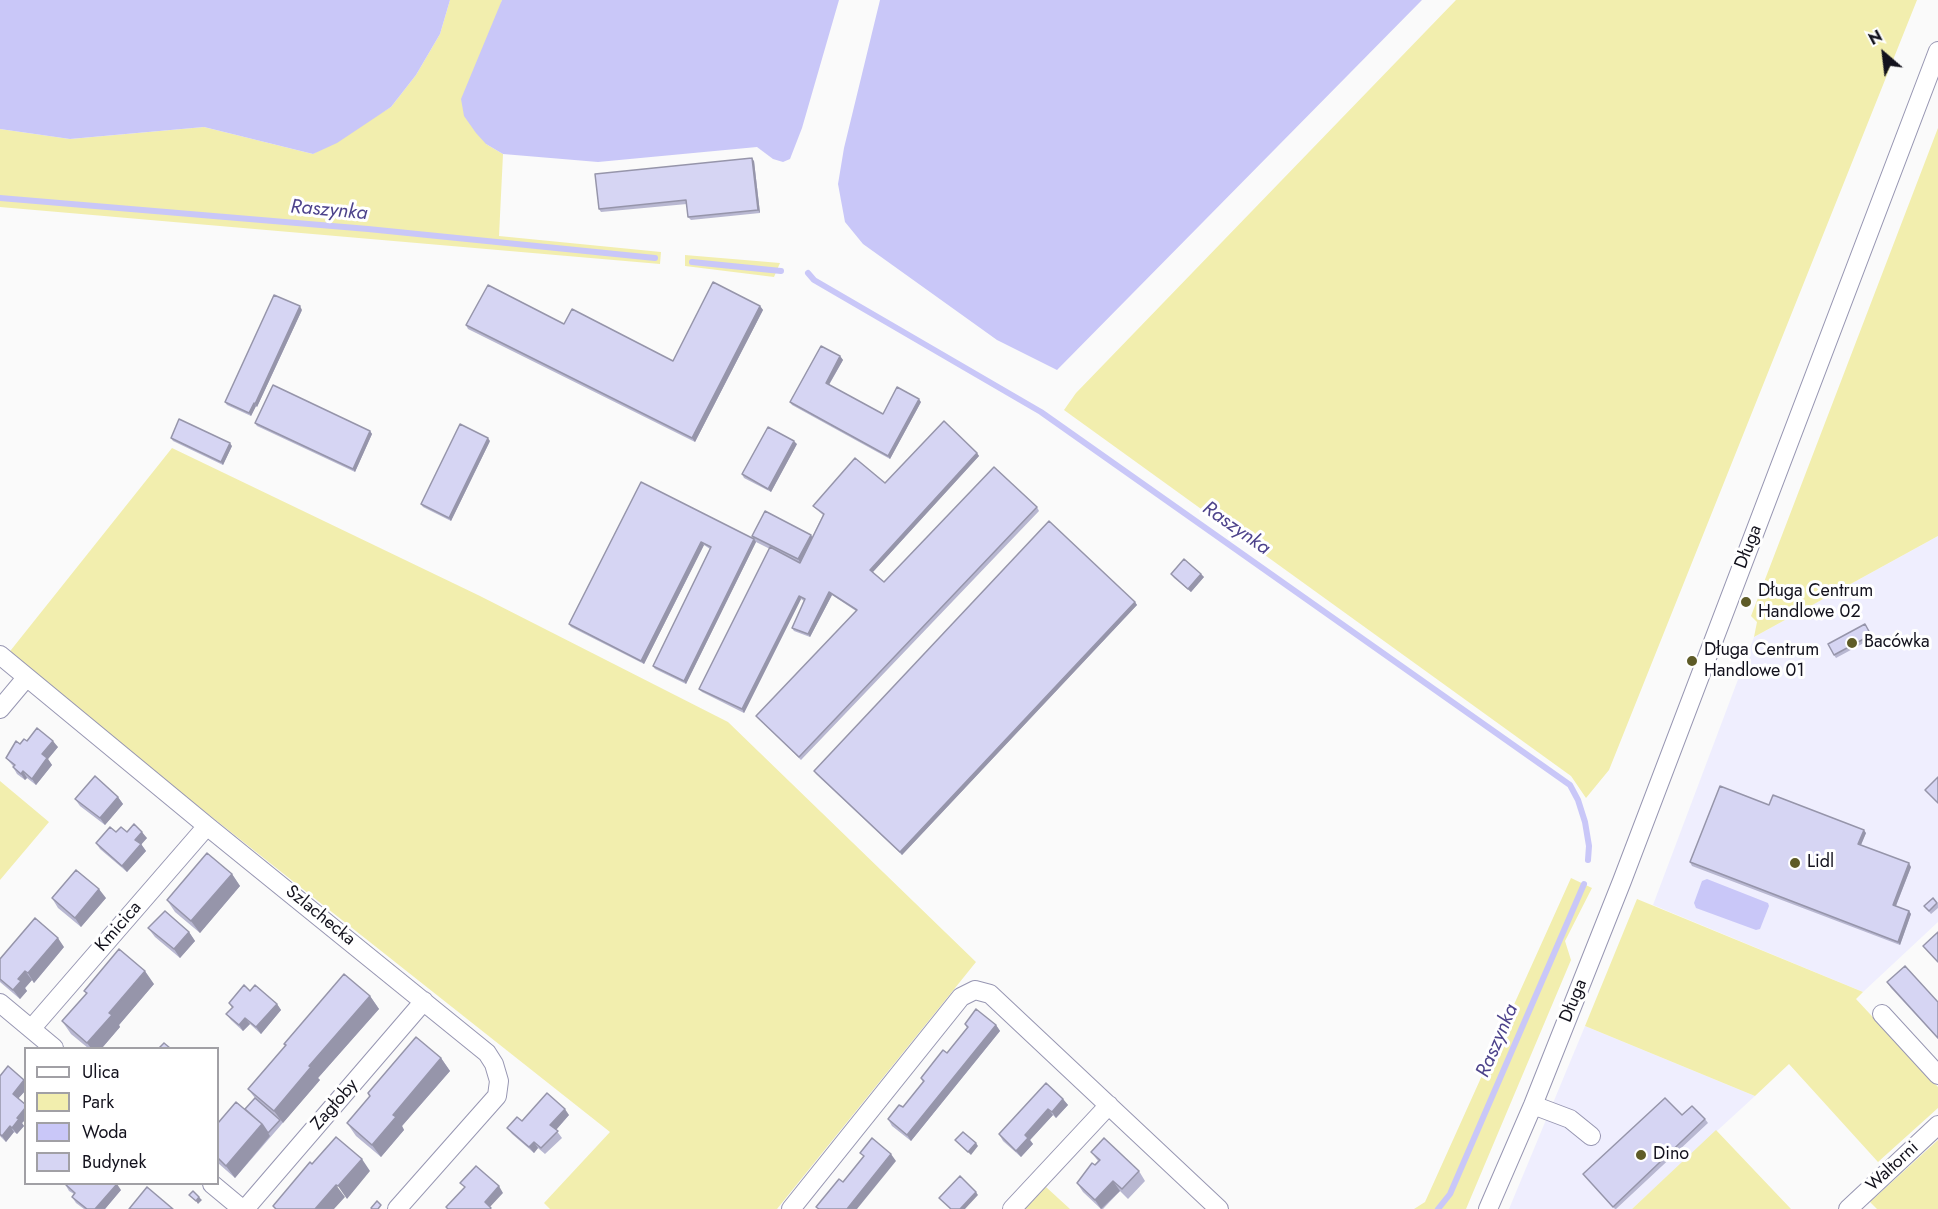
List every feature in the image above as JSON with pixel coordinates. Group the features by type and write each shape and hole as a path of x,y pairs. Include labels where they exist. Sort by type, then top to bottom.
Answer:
{"street":[{"name":"Długa","path":"1488,1209 1533,1105 1622,882 1938,51"},
{"name":"Szlachecka","path":"0,655 487,1053 494,1064 499,1081 497,1096 398,1209"},
{"path":"0,709 26,678"},
{"name":"Kmicica","path":"31,1029 207,826"},
{"path":"790,1209 961,997 975,990 990,994 1219,1209"},
{"name":"Zagłoby","path":"243,1209 424,1001"},
{"path":"0,1004 53,1047"},
{"path":"1882,1014 1938,1075"},
{"path":"1012,1209 1109,1105"},
{"path":"1533,1105 1570,1119 1591,1136"},
{"name":"Waltorni","path":"1848,1209 1938,1125"},
{"path":"213,1185 243,1209"}],"shaded area":[{"path":"1938,536 1938,922 1863,992 1653,905 1754,637"},
{"path":"1585,1026 1755,1096 1632,1209 1509,1209"}],"green space":[{"path":"450,0 502,0 486,144 503,154 499,236 661,252 660,264 0,207 0,129 70,139 204,127 313,154 391,107 416,75 440,34"},
{"path":"1456,0 1917,0 1609,770 1586,798 1571,776 1064,410 1076,393"},
{"path":"1938,128 1938,536 1754,637 1757,622 1751,616"},
{"path":"685,255 780,263 774,277 685,266"},
{"path":"172,448 480,596 728,722 976,962 777,1209 550,1209 544,1203 610,1132 7,655"},
{"path":"0,781 49,822 0,880"},
{"path":"1571,878 1592,888 1565,941 1571,960 1466,1209 1414,1209 1425,1202"},
{"path":"1637,899 1863,992 1856,999 1938,1087 1938,1108 1878,1162 1789,1064 1755,1096 1585,1026"},
{"path":"1716,1130 1791,1209 1632,1209"},
{"path":"1938,1140 1938,1209 1877,1209 1870,1202"},
{"path":"1046,1187 1070,1209 1025,1209"}],"water":[{"path":"0,0 450,0 440,34 416,75 391,107 337,143 313,154 204,127 70,139 0,129"},
{"path":"502,0 839,0 802,128 790,159 783,162 773,159 757,147 598,162 503,154 486,144 464,116 461,99"},
{"path":"880,0 1422,0 1057,370 997,340 863,244 845,222 838,184 844,148"},
{"path":"1707,879 1768,903 1769,906 1760,929 1756,930 1696,908 1694,903 1702,881"}],"building":[{"path":"752,158 758,210 688,217 686,200 599,209 595,174"},
{"path":"713,282 760,306 692,438 466,325 488,285 564,324 572,309 673,361"},
{"path":"274,295 300,306 249,413 225,402"},
{"path":"821,346 840,356 826,383 883,414 897,387 919,399 888,456 790,402"},
{"path":"273,385 370,431 353,469 255,423"},
{"path":"179,419 230,443 221,462 171,438"},
{"path":"944,421 977,453 870,570 884,582 994,467 1037,507 799,757 756,716 857,610 829,592 808,634 792,628 805,599 799,596 742,709 699,689 770,547 800,563 824,514 813,506 855,458 885,483"},
{"path":"460,424 488,438 449,518 421,504"},
{"path":"768,427 794,441 768,489 742,474"},
{"path":"641,482 754,539 684,681 653,666 711,547 701,542 641,661 569,624"},
{"path":"765,511 811,535 798,559 752,536"},
{"path":"1049,521 1135,602 900,852 814,771"},
{"path":"1184,559 1201,574 1188,589 1171,574"},
{"name":"Bacówka","path":"1865,624 1871,635 1834,655 1828,644"},
{"path":"37,728 53,741 42,754 47,758 32,779 23,771 21,774 6,758 16,741 20,744 24,739 27,741"},
{"path":"95,776 118,797 100,818 75,799"},
{"path":"1938,777 1938,803 1925,790"},
{"path":"1720,786 1769,805 1773,795 1864,830 1858,844 1909,863 1893,905 1909,911 1898,942 1690,862"},
{"path":"134,824 142,832 135,840 141,844 122,866 96,843 110,827 116,832 121,827 127,832"},
{"path":"207,853 232,874 191,921 167,900"},
{"path":"76,870 99,889 75,918 52,898"},
{"path":"1933,898 1937,903 1929,911 1924,906"},
{"path":"165,911 189,932 174,949 148,928"},
{"path":"35,918 58,938 28,973 25,971 18,979 21,981 13,990 0,979 0,959"},
{"path":"1938,932 1938,962 1923,946"},
{"path":"119,949 145,971 109,1013 112,1015 87,1043 62,1021 87,993 84,991"},
{"path":"1905,966 1938,1002 1938,1038 1887,982"},
{"path":"344,974 370,996 309,1066 311,1067 274,1111 248,1089"},
{"path":"244,985 250,991 255,985 277,1004 256,1027 245,1018 239,1025 226,1014 233,1007 229,1003"},
{"path":"976,1009 996,1025 907,1135 888,1119 899,1105 903,1107 924,1081 921,1078 943,1050 947,1053 968,1027 965,1024"},
{"path":"416,1037 441,1058 393,1115 396,1117 372,1145 347,1123 370,1096 368,1093"},
{"path":"8,1066 24,1080 13,1094 24,1103 24,1109 12,1128 10,1126 2,1136 0,1134 0,1076"},
{"path":"1046,1083 1063,1099 1052,1112 1048,1109 1025,1135 1028,1138 1016,1151 999,1134"},
{"path":"547,1093 565,1109 550,1125 558,1131 541,1148 534,1142 529,1147 507,1128 517,1117 522,1121"},
{"path":"255,1098 280,1120 268,1133 262,1124 245,1109"},
{"name":"Dino","path":"1665,1098 1682,1115 1692,1106 1705,1119 1613,1207 1583,1174"},
{"path":"236,1102 262,1124 226,1166 219,1159 219,1122"},
{"path":"963,1132 976,1143 968,1152 955,1140"},
{"path":"336,1137 362,1159 315,1209 276,1209 273,1206 310,1162 312,1164"},
{"path":"872,1138 891,1154 847,1209 819,1209 816,1207 839,1179 843,1182 864,1156 860,1153"},
{"path":"1104,1138 1139,1171 1122,1189 1113,1181 1095,1200 1077,1183 1092,1163 1095,1165 1100,1160 1091,1152"},
{"path":"476,1166 499,1186 485,1202 491,1208 448,1209 446,1207 465,1187 460,1183"},
{"path":"960,1176 976,1192 960,1209 951,1209 939,1198"},
{"path":"66,1185 116,1185 95,1209 87,1209 72,1197 75,1193"},
{"path":"147,1187 173,1209 129,1209"},
{"path":"193,1191 199,1197 196,1201 189,1195"},
{"path":"377,1201 381,1205 378,1209 372,1209 371,1208"}],"waterway":[{"name":"Raszynka","path":"0,198 368,229 655,258"},
{"name":"Raszynka","path":"692,262 781,271"},
{"name":"Raszynka","path":"808,273 814,280 1041,412 1570,785 1585,822 1589,846 1588,860"},
{"name":"Raszynka","path":"1438,1209 1450,1194 1584,884"}],"place":[{"name":"Długa Centrum Handlowe 02","path":"1746,602"},
{"name":"Bacówka","path":"1852,643"},
{"name":"Długa Centrum Handlowe 01","path":"1692,661"},
{"name":"Lidl","path":"1795,863"},
{"name":"Dino","path":"1641,1155"}]}
